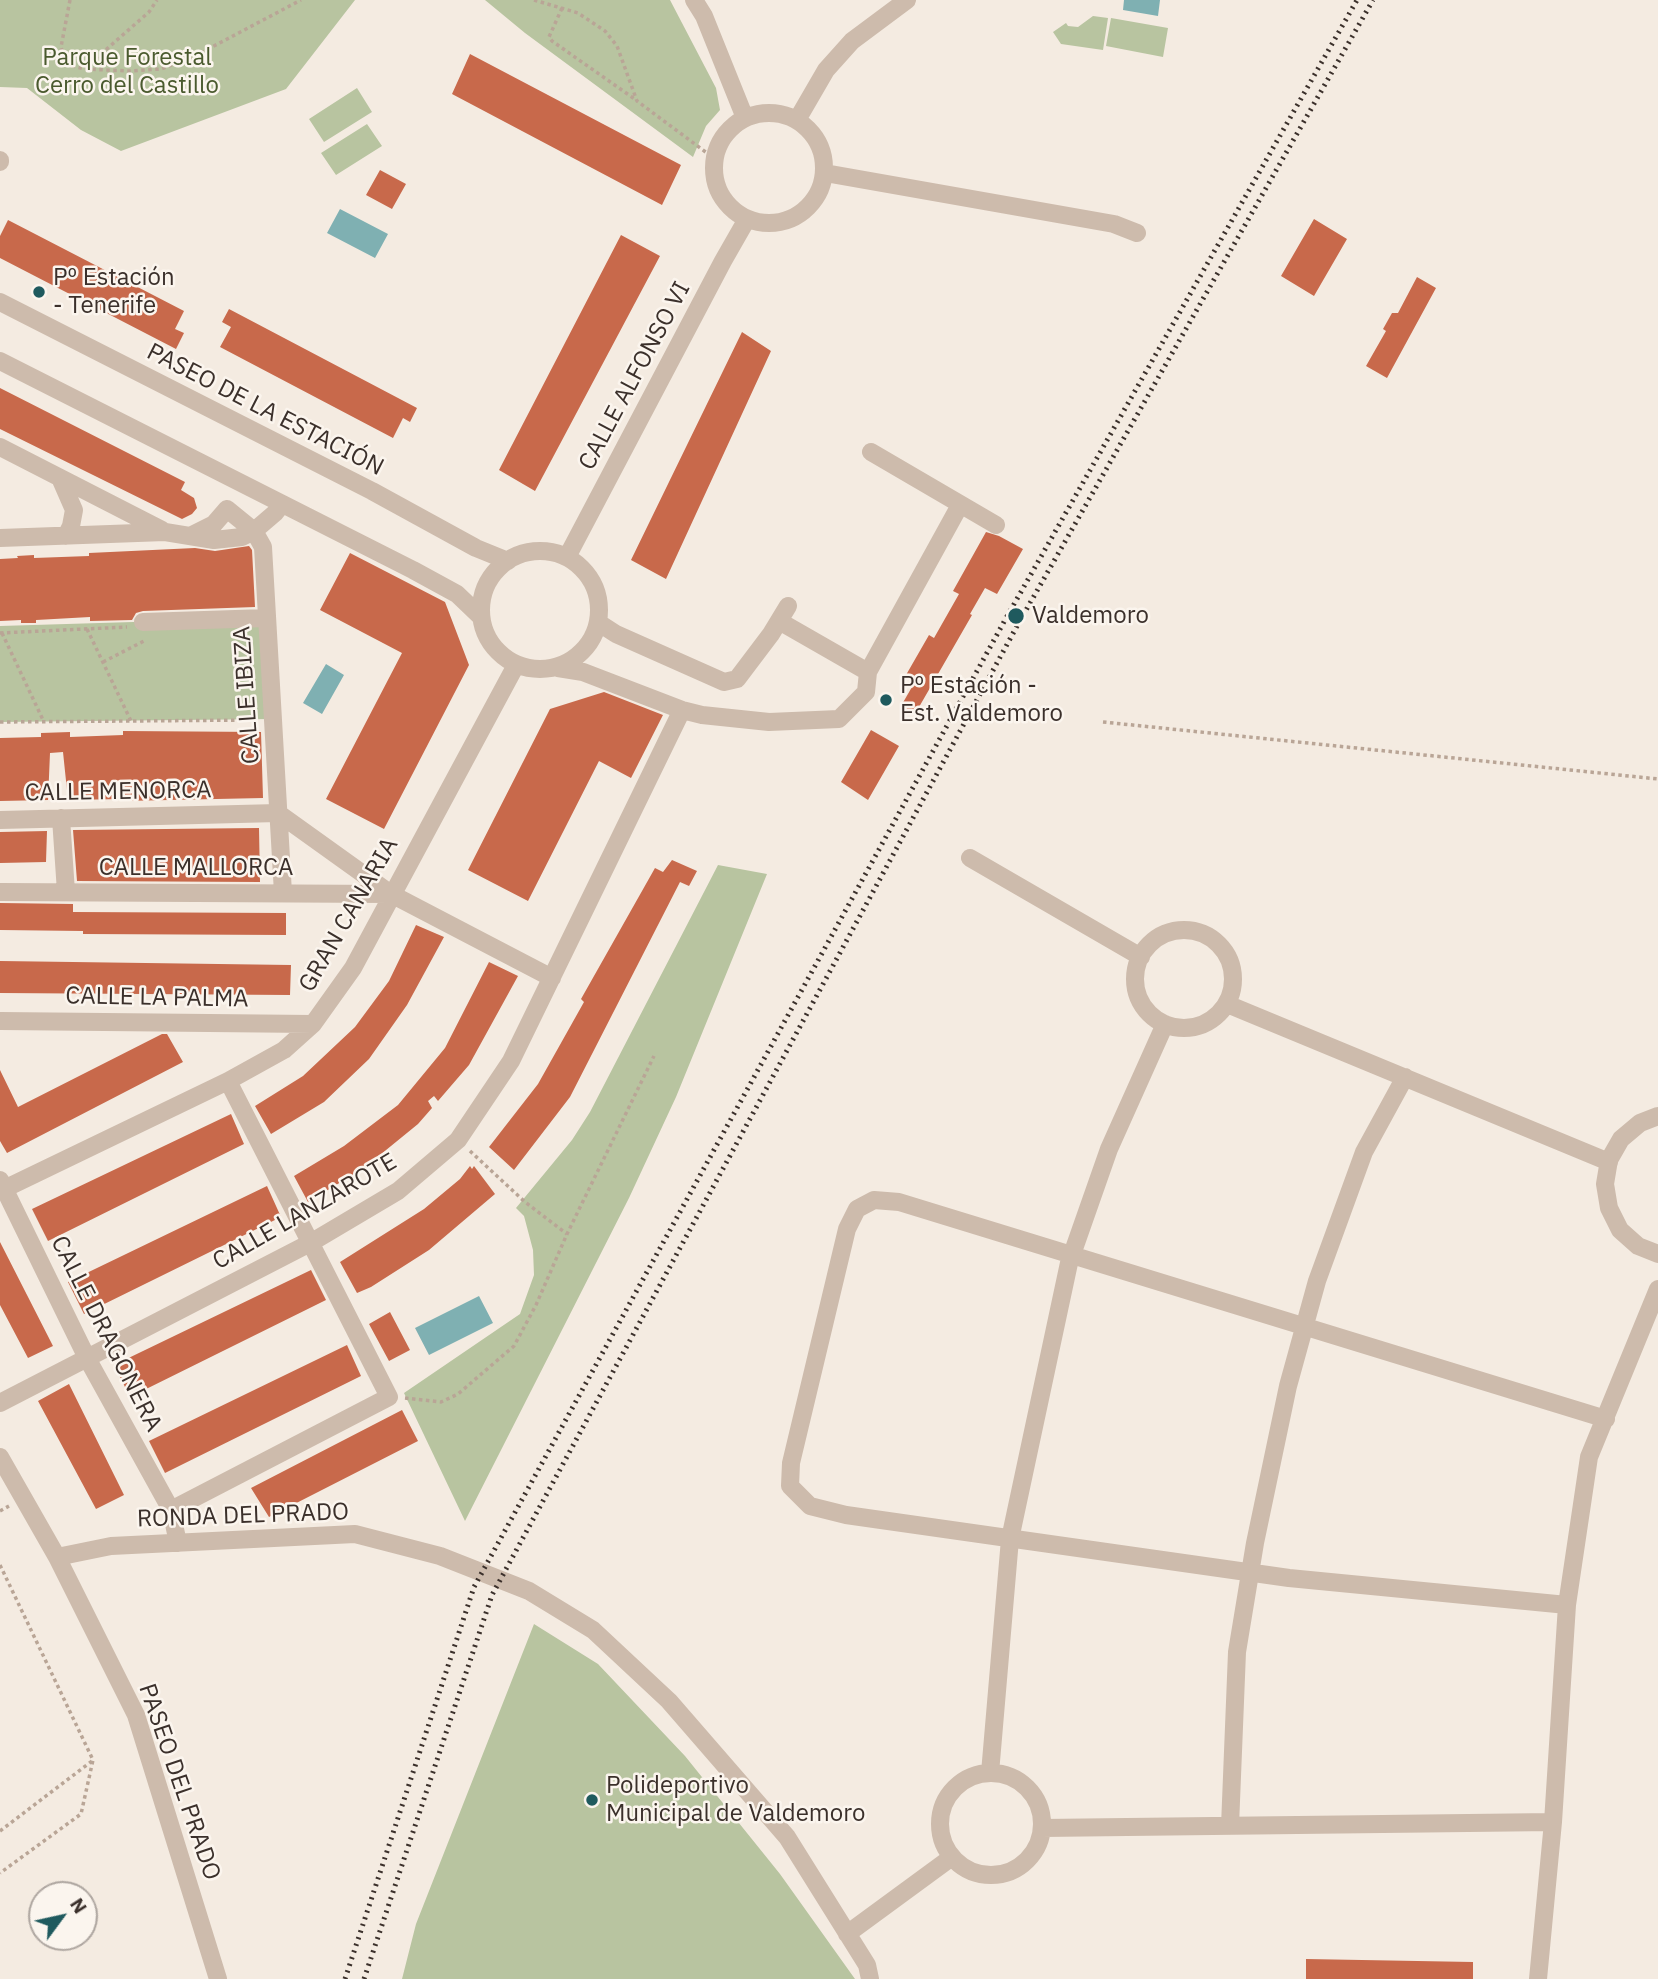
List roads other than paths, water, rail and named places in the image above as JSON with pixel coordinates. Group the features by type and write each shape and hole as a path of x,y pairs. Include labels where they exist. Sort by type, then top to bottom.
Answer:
{"street":[{"path":"694,0 704,16 745,118"},
{"path":"797,120 826,70 852,41 907,0"},
{"path":"762,113 780,113 797,120 818,142 824,157 825,173 821,190 811,205 798,216 782,222 764,223 747,219 734,211 723,199 716,185 715,159 722,139 732,127 745,118 762,113"},
{"path":"825,173 1114,224 1137,233"},
{"name":"CALLE ALFONSO VI","path":"567,557 747,219"},
{"name":"PASEO DE LA ESTACIÓN","path":"0,302 372,491 476,548 508,561"},
{"path":"0,361 457,594 481,617"},
{"path":"0,447 165,532"},
{"path":"871,452 996,524"},
{"path":"222,474 228,509 254,531"},
{"path":"60,478 74,510 66,536"},
{"path":"0,538 165,532 214,540 242,537 254,531 282,504"},
{"path":"558,668 584,651 593,638 600,604 594,585 583,569 567,557 537,551 522,554 495,571 486,585 481,601 481,617 487,637 499,653 516,665 544,670 558,668 583,671 682,710 769,722 839,719 866,692 868,672 960,505"},
{"path":"190,536 214,524 228,509"},
{"name":"CALLE IBIZA","path":"254,531 263,547 283,893"},
{"path":"598,623 723,682 737,680 784,613 868,672"},
{"path":"136,624 266,618"},
{"name":"GRAN CANARIA","path":"2,1187 228,1081 284,1050 313,1024 352,968 516,665"},
{"name":"CALLE LANZAROTE","path":"0,1403 312,1242 398,1191 458,1140 511,1061 682,710"},
{"path":"278,813 391,894 552,978"},
{"name":"CALLE MENORCA","path":"0,820 278,813"},
{"path":"61,818 66,892"},
{"path":"970,858 1141,957"},
{"name":"CALLE MALLORCA","path":"0,892 391,894"},
{"path":"1190,930 1206,935 1219,945 1228,958 1233,973 1232,989 1227,1003 1216,1017 1203,1025 1187,1029 1157,1020 1145,1009 1137,995 1135,979 1146,948 1158,937 1174,931 1190,930"},
{"path":"1227,1003 1609,1162"},
{"name":"CALLE LA PALMA","path":"0,1021 313,1024"},
{"path":"990,1773 1010,1539 1049,1350 1072,1255 1110,1149 1165,1024"},
{"path":"1230,1826 1237,1652 1250,1573 1288,1386 1317,1281 1364,1152 1405,1077"},
{"path":"171,1510 389,1397 228,1081"},
{"path":"1658,1116 1640,1123 1621,1139 1609,1162 1605,1184 1609,1208 1620,1230 1638,1246 1658,1254"},
{"name":"CALLE DRAGONERA","path":"2,1187 87,1358 171,1510 178,1543"},
{"path":"1567,1605 1250,1573 846,1515 810,1506 790,1486 791,1463 847,1228 857,1209 874,1200 900,1202 1606,1419"},
{"path":"1538,1979 1553,1822 1567,1605 1589,1457 1658,1289"},
{"name":"PASEO DEL PRADO","path":"0,1458 57,1557 136,1715 218,1979"},
{"name":"RONDA DEL PRADO","path":"57,1557 111,1546 355,1534 440,1556 530,1591 593,1630 669,1701 787,1837 867,1965 870,1979"},
{"path":"990,1773 1013,1779 1032,1794 1040,1810 1042,1828 1038,1844 1029,1858 1015,1869 999,1874 981,1874 965,1868 952,1857 943,1842 940,1827 942,1810 948,1795 960,1783 974,1776 990,1773"},
{"path":"1042,1828 1553,1822"},
{"path":"847,1934 952,1857"}],"water":[{"path":"1124,0 1160,0 1158,16 1123,10"},
{"path":"340,209 388,234 375,258 327,233"},
{"path":"326,664 344,675 322,714 303,703"},
{"path":"479,1296 493,1323 429,1355 415,1328"}],"railway":[{"path":"345,1979 474,1587 1005,620 1357,0"},
{"path":"364,1979 492,1595 1017,626 1373,0"}],"place":[{"name":"Pº Estación - Tenerife","path":"39,292"},
{"name":"Valdemoro","path":"1016,616"},
{"name":"Pº Estación - Est. Valdemoro","path":"886,700"},
{"name":"Polideportivo Municipal de Valdemoro","path":"592,1800"}],"park label":[{"name":"Parque Forestal Cerro del Castillo","path":"127,72"}]}
